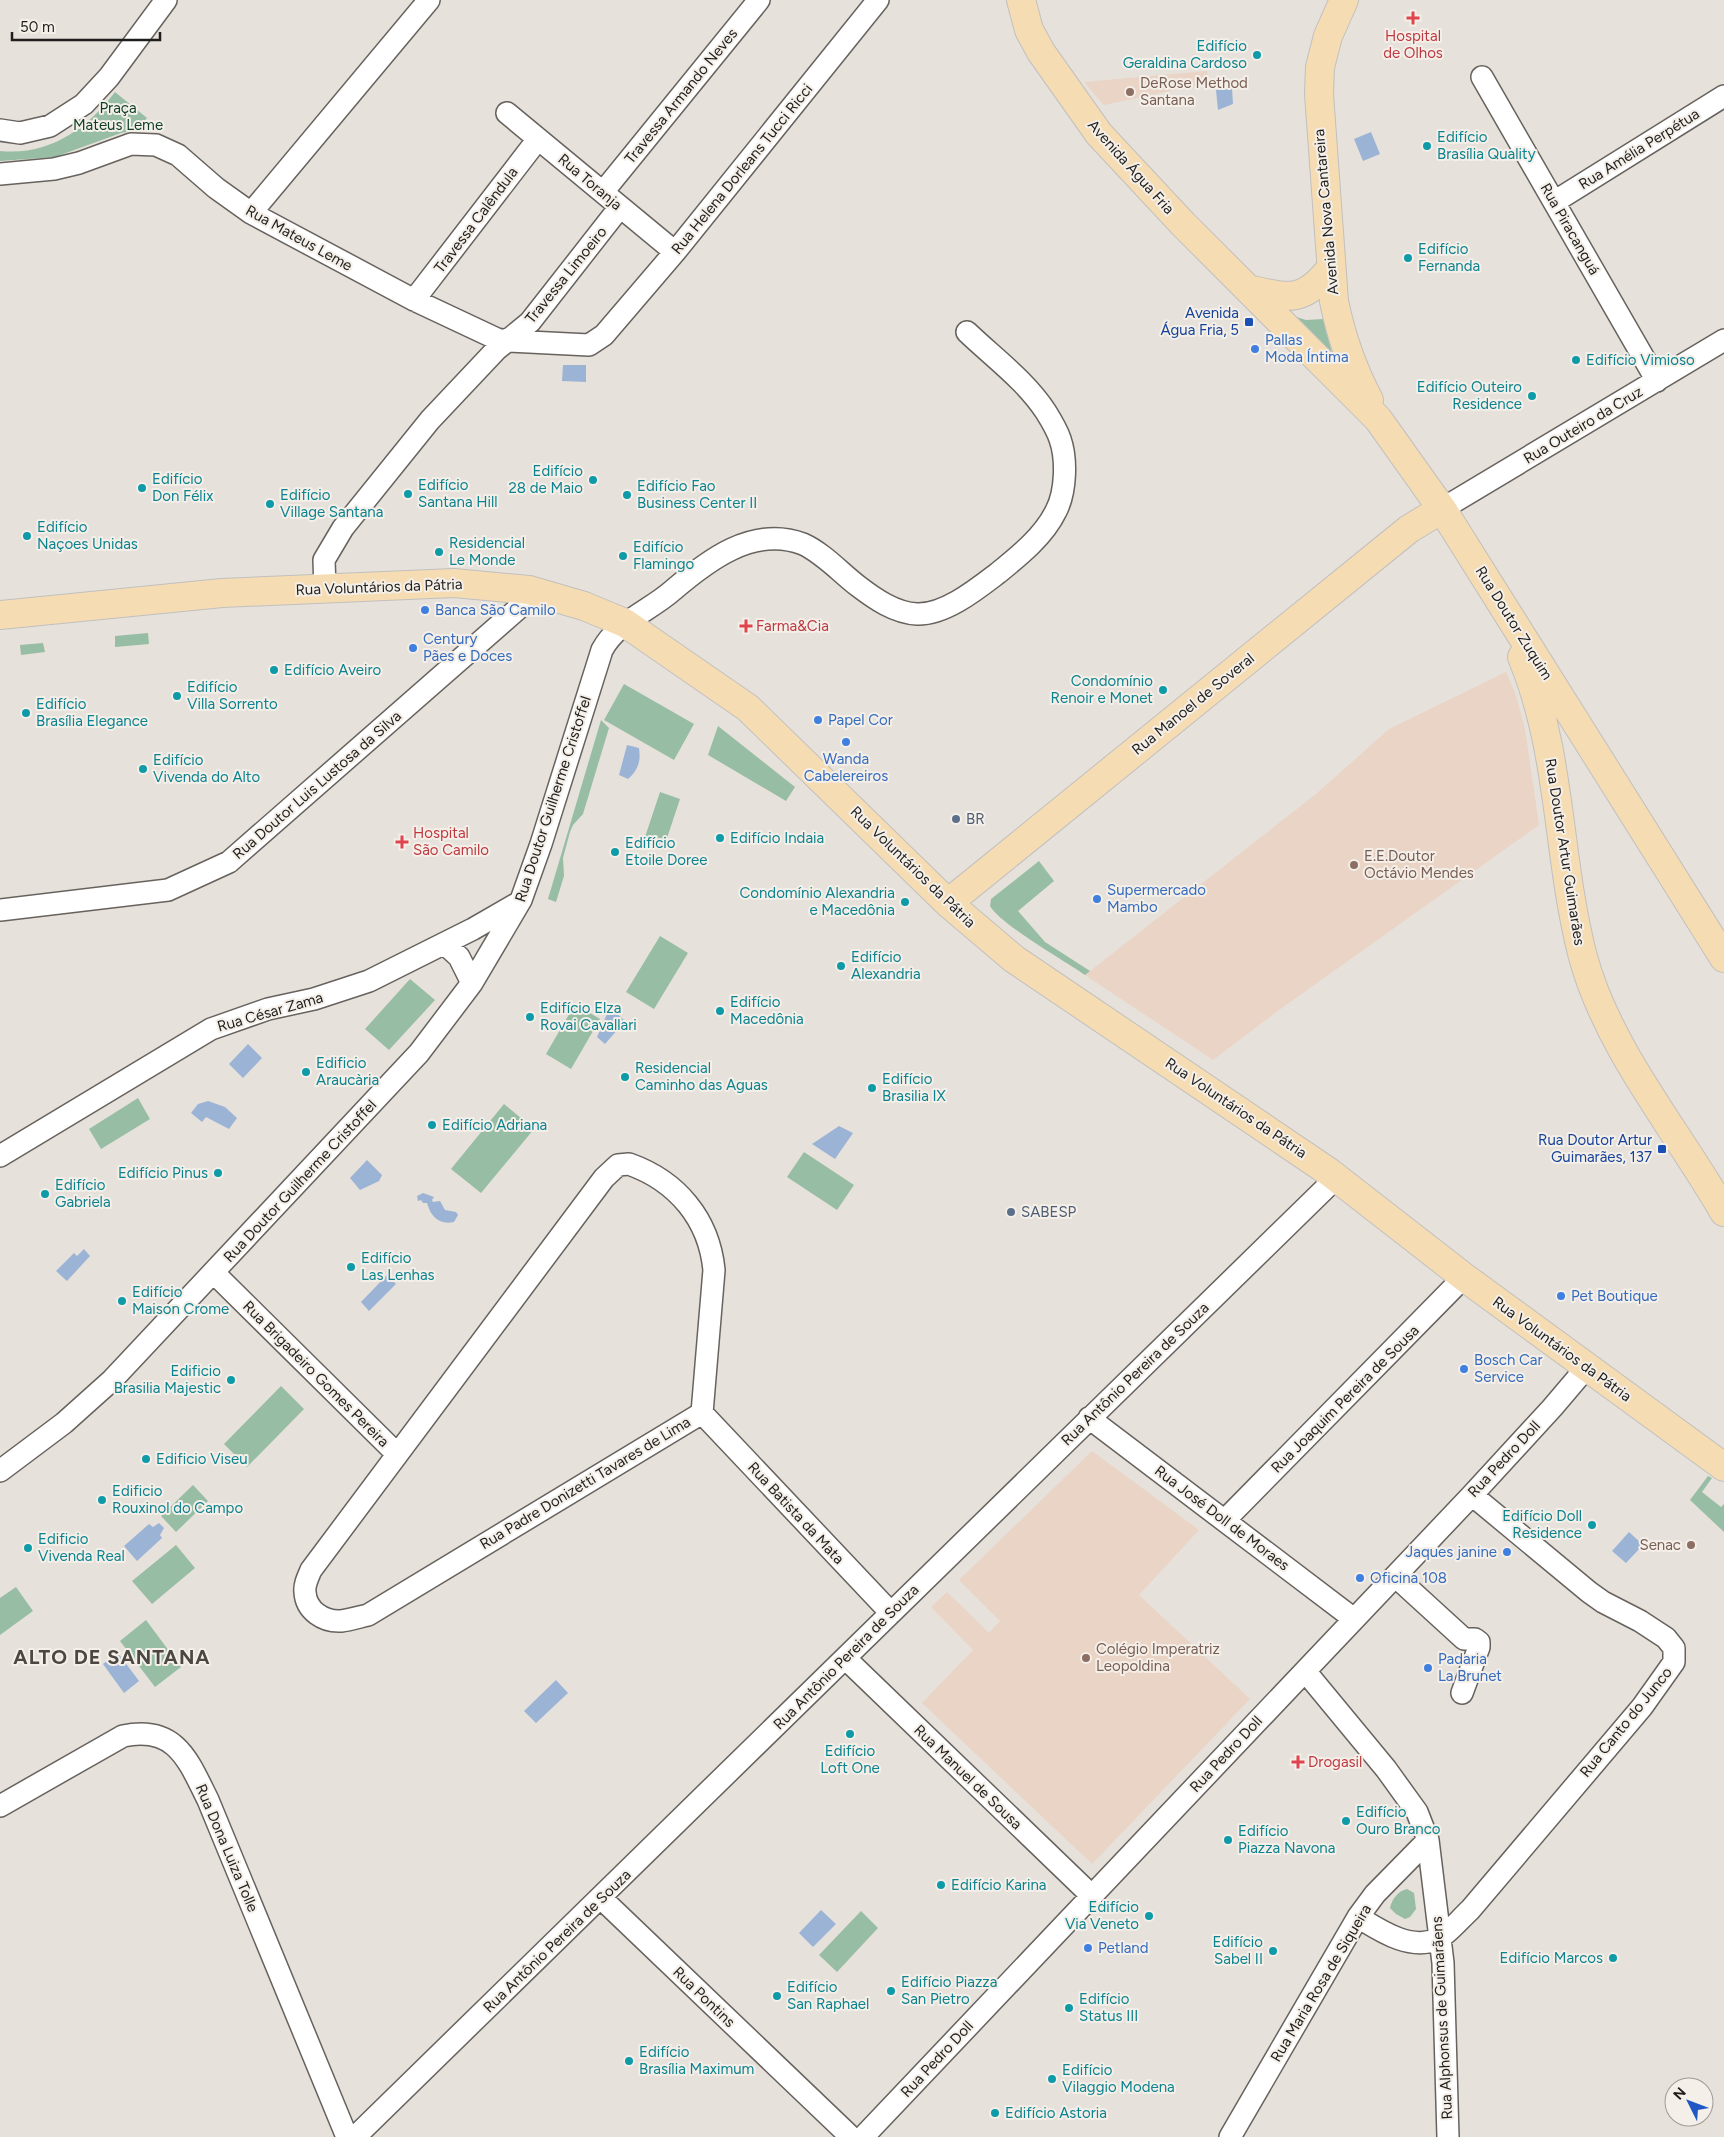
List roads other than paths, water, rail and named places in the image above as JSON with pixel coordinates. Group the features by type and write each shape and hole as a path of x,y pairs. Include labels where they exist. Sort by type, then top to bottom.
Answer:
{"main road":[{"name":"Avenida Nova Cantareira","path":"1344,0 1328,36 1320,68 1319,94 1331,268 1339,327 1359,381 1378,419"},
{"name":"Avenida Água Fria","path":"1018,6 1041,52 1098,134 1271,313"},
{"path":"1248,289 1282,296 1294,296 1311,289 1331,268"},
{"name":"Rua Doutor Zuquim","path":"1271,313 1378,419 1442,509 1724,958"},
{"name":"Rua Manoel de Soveral","path":"948,904 1409,529 1442,509"},
{"name":"Rua Voluntários da Pátria","path":"0,615 222,593 454,583 537,592 584,606 625,623 748,708 948,904 1014,960 1337,1177 1464,1277 1586,1368 1713,1444 1724,1467"},
{"name":"Rua Doutor Artur Guimarães","path":"1524,638 1522,655 1532,680 1545,732 1557,799 1567,879 1584,959 1602,1011 1622,1050 1724,1212"}],"street":[{"path":"0,130 20,133 50,126 84,104 109,77 166,0"},
{"path":"251,213 429,0"},
{"name":"Travessa Armando Neves","path":"603,192 759,0"},
{"name":"Rua Helena Dorleans Tucci Ricci","path":"604,336 878,0"},
{"name":"Rua Piracanguá","path":"1482,78 1657,381"},
{"name":"Rua Amélia Perpétua","path":"1554,202 1724,96"},
{"name":"Rua Toranja","path":"507,113 674,252"},
{"name":"Travessa Calêndula","path":"414,300 538,139"},
{"name":"Rua Mateus Leme","path":"0,174 54,169 79,164 131,144 156,145 178,155 216,188 251,213 414,300 497,339 589,344 604,336"},
{"name":"Travessa Limoeiro","path":"325,589 324,560 342,528 430,420 496,350 530,322 620,207"},
{"name":"Rua Doutor Guilherme Cristoffel","path":"0,1471 64,1423 112,1380 419,1053 472,983 521,900 541,844 602,650 613,632 657,604 701,566 749,542 765,539 787,540 804,545 874,598 895,609 918,614 940,609 965,598 1014,560 1042,532 1057,511 1063,486 1064,462 1060,439 1045,411 1021,382 967,332"},
{"name":"Rua Outeiro da Cruz","path":"1442,509 1724,340"},
{"name":"Rua Doutor Luis Lustosa da Silva","path":"0,910 168,890 229,862 537,592"},
{"name":"Rua César Zama","path":"0,1156 211,1028 268,1009 314,1000 361,983 474,930 521,900"},
{"path":"445,944 459,958 472,983"},
{"name":"Rua Padre Donizetti Tavares de Lima","path":"629,1164 642,1169 679,1196 695,1212 705,1229 712,1249 714,1270 702,1413 368,1615 339,1621 326,1619 317,1615 309,1605 305,1592 309,1575 397,1454 604,1178 618,1165 629,1164"},
{"name":"Rua Antônio Pereira de Souza","path":"355,2137 1337,1177"},
{"name":"Rua Brigadeiro Gomes Pereira","path":"214,1273 397,1454"},
{"name":"Rua Joaquim Pereira de Sousa","path":"1225,1520 1464,1277"},
{"name":"Rua Pedro Doll","path":"863,2137 1472,1495 1586,1368"},
{"name":"Rua Batista da Mata","path":"702,1413 891,1613"},
{"name":"Rua José Doll de Moraes","path":"1089,1418 1354,1618"},
{"name":"Rua Canto do Junco","path":"1439,1939 1470,1910 1642,1707 1667,1674 1674,1662 1675,1655 1674,1648 1666,1638 1589,1592 1472,1495"},
{"path":"1395,1576 1464,1639 1476,1639 1479,1642 1479,1647 1462,1693"},
{"name":"Rua Manuel de Sousa","path":"845,1658 1092,1896"},
{"name":"Rua Alphonsus de Guimarãens","path":"1304,1671 1386,1769 1417,1812 1428,1840 1443,1963 1448,2137"},
{"name":"Rua Dona Luiza Tolle","path":"0,1806 123,1736 141,1732 158,1735 171,1742 187,1759 208,1800 347,2137"},
{"name":"Rua Maria Rosa de Siqueira","path":"1230,2137 1358,1917 1375,1894 1428,1840"},
{"name":"Rua Pontins","path":"601,1898 851,2137"},
{"path":"1358,1917 1406,1941 1414,1943 1439,1939"}],"water":[{"path":"1232,88 1233,104 1218,110 1216,90"},
{"path":"1371,132 1380,154 1363,161 1354,139"},
{"path":"563,365 586,365 586,382 562,381"},
{"path":"627,745 639,748 640,753 638,765 628,779 619,775"},
{"path":"610,1007 625,1021 605,1044 597,1037"},
{"path":"248,1044 262,1058 243,1078 229,1064"},
{"path":"208,1101 225,1107 237,1118 229,1129 206,1117 202,1122 191,1113 198,1104"},
{"path":"839,1126 853,1133 835,1159 812,1144"},
{"path":"367,1160 382,1175 379,1181 360,1190 350,1178"},
{"path":"423,1193 434,1197 433,1202 440,1201 445,1210 456,1212 458,1215 454,1222 449,1223 436,1219 427,1203 423,1203 421,1200 418,1201 417,1196"},
{"path":"84,1249 90,1256 67,1281 56,1271 74,1253 77,1256"},
{"path":"387,1275 396,1284 369,1311 361,1302"},
{"path":"159,1523 164,1528 160,1535 162,1538 137,1561 124,1546 149,1524 153,1527"},
{"path":"1629,1532 1643,1545 1626,1563 1612,1551"},
{"path":"118,1653 139,1681 124,1693 103,1664"},
{"path":"556,1680 568,1693 536,1723 524,1711"},
{"path":"821,1910 836,1924 813,1947 799,1933"}],"place":[{"name":"Hospital de Olhos","path":"1413,18"},
{"name":"Edifício Geraldina Cardoso","path":"1257,55"},
{"name":"DeRose Method Santana","path":"1130,92"},
{"name":"Edifício Brasília Quality","path":"1427,146"},
{"name":"Edifício Fernanda","path":"1408,258"},
{"name":"Avenida Água Fria, 5","path":"1249,322"},
{"name":"Pallas Moda Íntima","path":"1255,349"},
{"name":"Edifício Vimioso","path":"1576,360"},
{"name":"Edifício Outeiro Residence","path":"1532,396"},
{"name":"Edifício 28 de Maio","path":"593,480"},
{"name":"Edifício Don Félix","path":"142,488"},
{"name":"Edifício Santana Hill","path":"408,494"},
{"name":"Edifício Fao Business Center II","path":"627,495"},
{"name":"Edifício Village Santana","path":"270,504"},
{"name":"Edifício Naçoes Unidas","path":"27,536"},
{"name":"Residencial Le Monde","path":"439,552"},
{"name":"Edifício Flamingo","path":"623,556"},
{"name":"Banca São Camilo","path":"425,610"},
{"name":"Farma&Cia","path":"746,626"},
{"name":"Century Pães e Doces","path":"413,648"},
{"name":"Edifício Aveiro","path":"274,670"},
{"name":"Condomínio Renoir e Monet","path":"1163,690"},
{"name":"Edifício Villa Sorrento","path":"177,696"},
{"name":"Edifício Brasília Elegance","path":"26,713"},
{"name":"Papel Cor","path":"818,720"},
{"name":"Wanda Cabelereiros","path":"846,742"},
{"name":"Edifício Vivenda do Alto","path":"143,769"},
{"name":"BR","path":"956,819"},
{"name":"Edifício Indaia","path":"720,838"},
{"name":"Hospital São Camilo","path":"402,842"},
{"name":"Edifício Etoile Doree","path":"615,852"},
{"name":"E.E.Doutor Octávio Mendes","path":"1354,865"},
{"name":"Supermercado Mambo","path":"1097,899"},
{"name":"Condomínio Alexandria e Macedônia","path":"905,902"},
{"name":"Edifício Alexandria","path":"841,966"},
{"name":"Edifício Macedônia","path":"720,1011"},
{"name":"Edifício Elza Rovai Cavallari","path":"530,1017"},
{"name":"Edificio Araucària","path":"306,1072"},
{"name":"Residencial Caminho das Aguas","path":"625,1077"},
{"name":"Edifício Brasilia IX","path":"872,1088"},
{"name":"Edifício Adriana","path":"432,1125"},
{"name":"Rua Doutor Artur Guimarães, 137","path":"1662,1149"},
{"name":"Edifício Pinus","path":"218,1173"},
{"name":"Edifício Gabriela","path":"45,1194"},
{"name":"SABESP","path":"1011,1212"},
{"name":"Edifício Las Lenhas","path":"351,1267"},
{"name":"Pet Boutique","path":"1561,1296"},
{"name":"Edifício Maison Crome","path":"122,1301"},
{"name":"Bosch Car Service","path":"1464,1369"},
{"name":"Edificio Brasilia Majestic","path":"231,1380"},
{"name":"Edificio Viseu","path":"146,1459"},
{"name":"Edificio Rouxinol do Campo","path":"102,1500"},
{"name":"Edifício Doll Residence","path":"1592,1525"},
{"name":"Senac","path":"1691,1545"},
{"name":"Edificio Vivenda Real","path":"28,1548"},
{"name":"Jaques janine","path":"1507,1552"},
{"name":"Oficina 108","path":"1360,1578"},
{"name":"Colégio Imperatriz Leopoldina","path":"1086,1658"},
{"name":"Padaria La Brunet","path":"1428,1668"},
{"name":"Edifício Loft One","path":"850,1734"},
{"name":"Drogasil","path":"1298,1762"},
{"name":"Edifício Ouro Branco","path":"1346,1821"},
{"name":"Edifício Piazza Navona","path":"1228,1840"},
{"name":"Edifício Karina","path":"941,1885"},
{"name":"Edifício Via Veneto","path":"1149,1916"},
{"name":"Petland","path":"1088,1948"},
{"name":"Edifício Sabel II","path":"1273,1951"},
{"name":"Edifício Marcos","path":"1613,1958"},
{"name":"Edifício Piazza San Pietro","path":"891,1991"},
{"name":"Edifício San Raphael","path":"777,1996"},
{"name":"Edifício Status III","path":"1069,2008"},
{"name":"Edifício Brasília Maximum","path":"629,2061"},
{"name":"Edifício Vilaggio Modena","path":"1052,2079"},
{"name":"Edifício Astoria","path":"995,2113"}],"district":[{"name":"ALTO DE SANTANA","path":"112,1657"}],"park label":[{"name":"Praça Mateus Leme","path":"118,116"}]}
